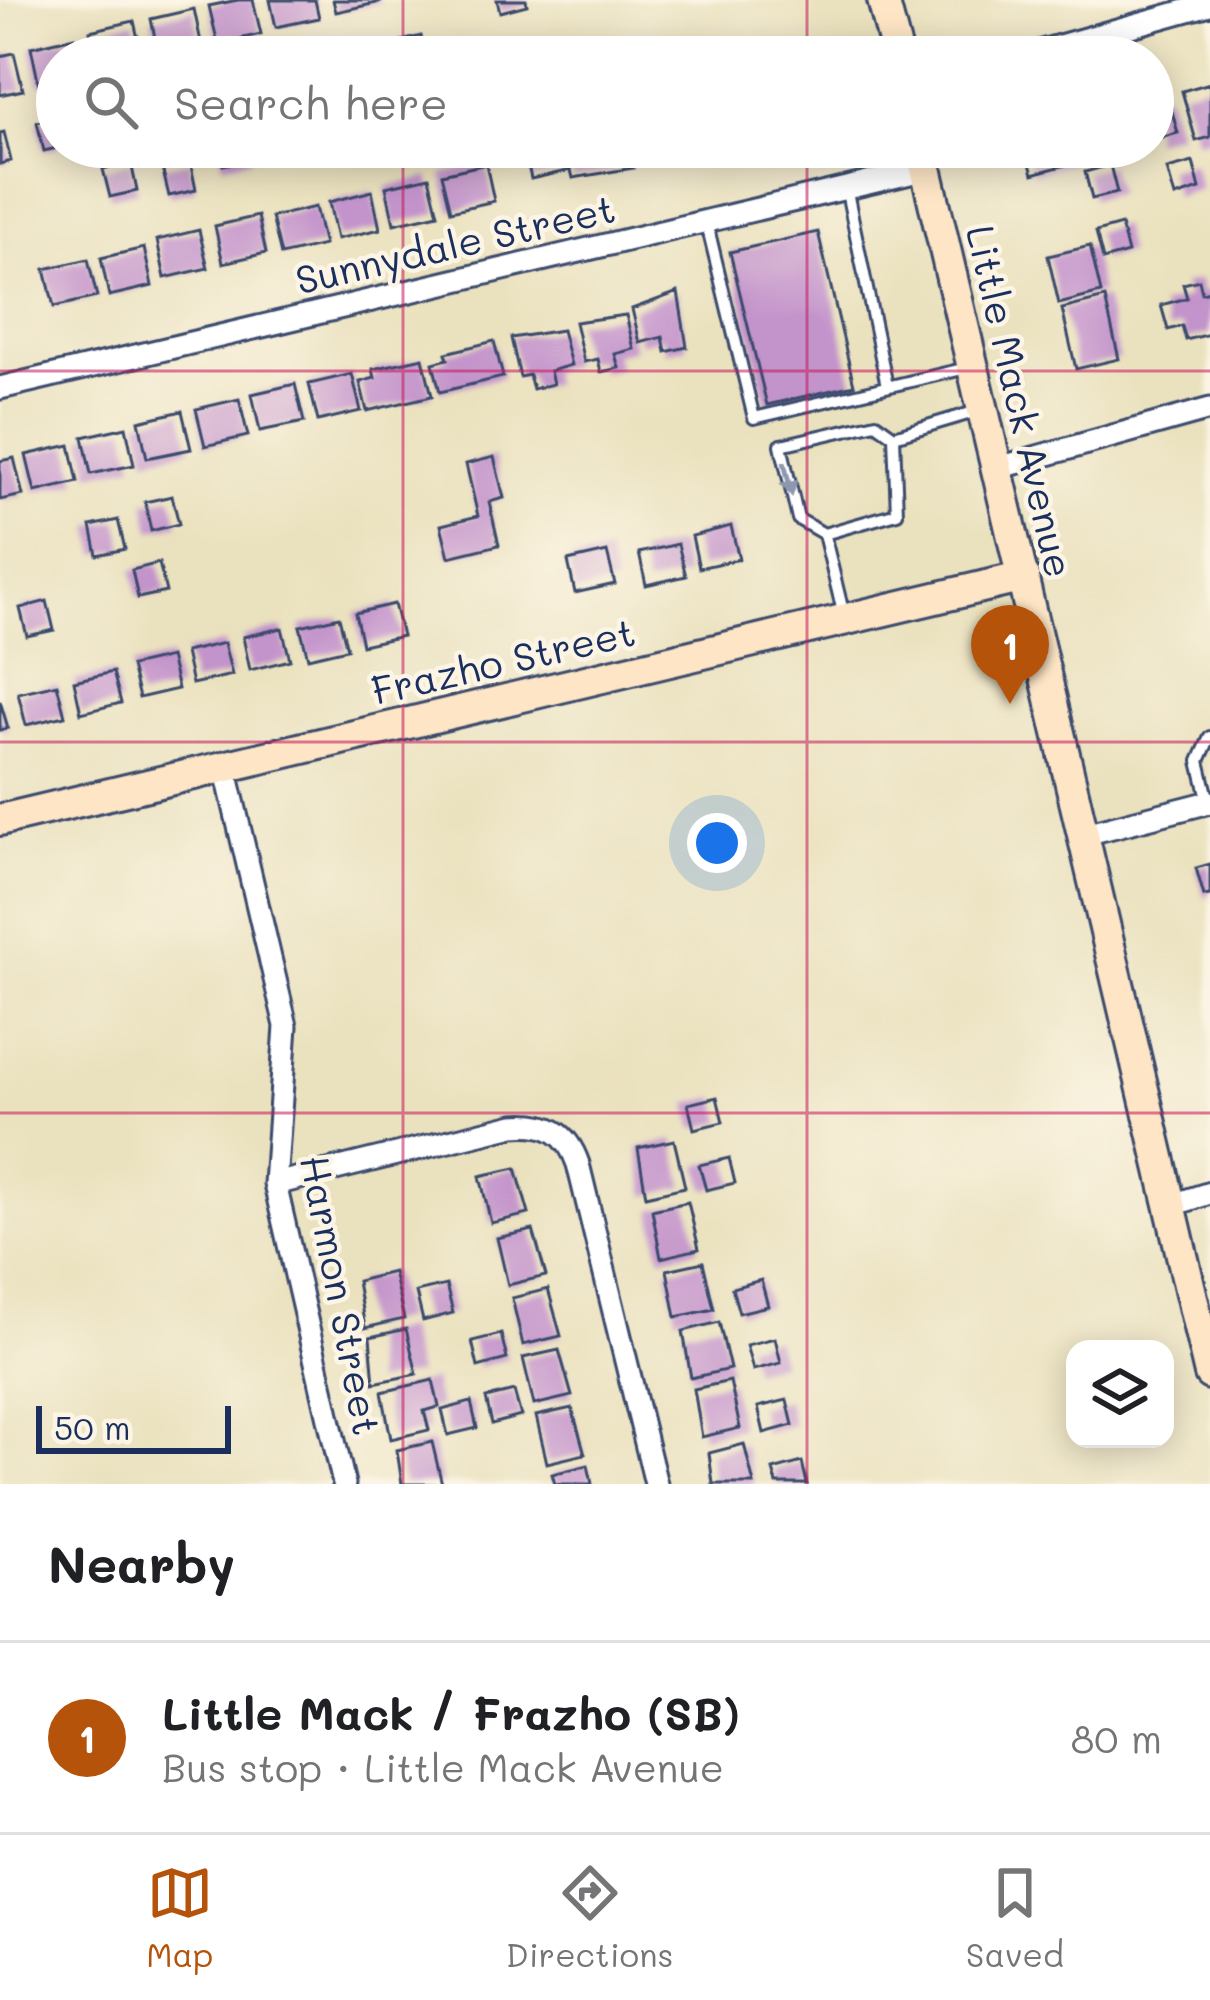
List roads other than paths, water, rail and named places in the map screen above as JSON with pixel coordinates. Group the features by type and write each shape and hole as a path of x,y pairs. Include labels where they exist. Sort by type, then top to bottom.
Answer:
{"main road":[{"path":"883,0 892,36"},
{"name":"Little Mack Avenue","path":"926,168 1210,1374"},
{"name":"Frazho Street","path":"0,820 1024,578"}],"street":[{"path":"1095,36 1210,4"},
{"name":"Sunnydale Street","path":"0,388 846,187 897,168"},
{"path":"998,468 1210,409"},
{"name":"Harmon Street","path":"226,767 286,1026 275,1184 344,1484"},
{"path":"1081,835 1209,802"},
{"path":"275,1184 514,1125 548,1126 565,1137 578,1164 656,1484"},
{"path":"1172,1204 1210,1193"}],"lane":[{"path":"846,187 887,386"},
{"path":"706,220 754,418 973,366"},
{"path":"894,436 984,409"},
{"path":"845,619 824,534 798,518 781,446 876,423 894,436"},
{"path":"824,534 898,513 894,436"},
{"path":"1209,802 1198,761 1210,737"}],"place":[{"name":"Little Mack / Frazho (SB)","path":"1010,704"}]}
